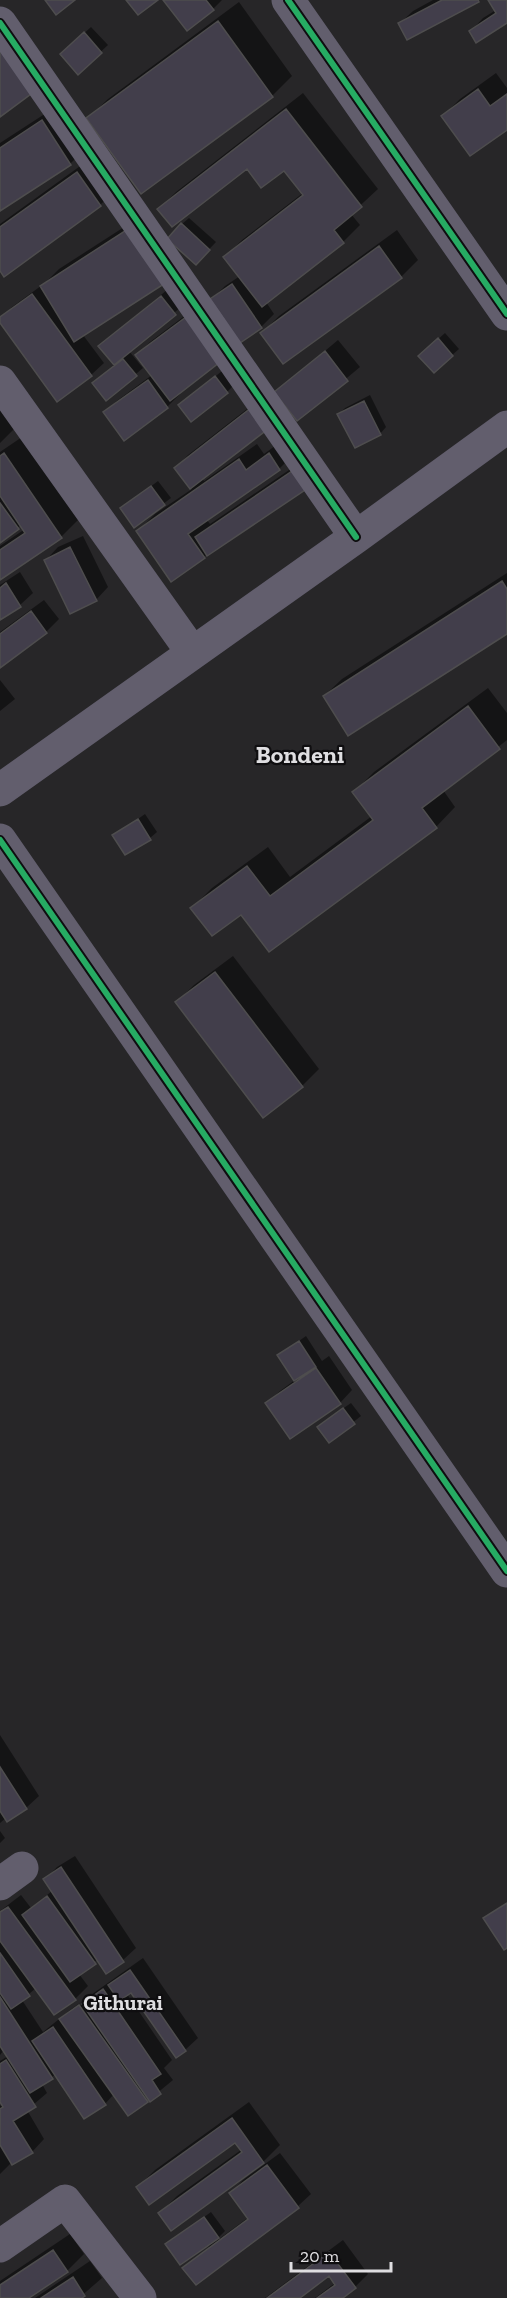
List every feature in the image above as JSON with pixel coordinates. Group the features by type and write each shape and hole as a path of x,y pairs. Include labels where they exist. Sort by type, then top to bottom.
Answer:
{"street":[{"path":"288,0 507,314"},
{"path":"0,22 356,537"},
{"path":"0,382 192,652"},
{"path":"2,784 356,537 507,427"},
{"path":"0,840 507,1571"},
{"path":"0,2246 65,2201 140,2298"}],"building":[{"path":"45,0 75,0 56,15"},
{"path":"126,0 158,0 138,15"},
{"path":"163,0 206,0 214,10 187,31"},
{"path":"442,0 478,0 479,2 407,40 398,23"},
{"path":"488,0 507,0 507,23 476,43 469,31 496,13"},
{"path":"218,21 273,97 141,194 86,118"},
{"path":"84,32 102,53 78,75 60,54"},
{"path":"0,44 35,91 0,117"},
{"path":"478,89 490,106 507,94 507,130 470,156 441,116"},
{"path":"286,109 362,207 334,230 344,243 262,307 223,257 303,195 284,171 261,188 247,169 172,227 157,209"},
{"path":"42,120 71,165 0,211 0,148"},
{"path":"77,172 101,206 4,277 0,271 0,227"},
{"path":"181,223 210,250 196,265 167,239"},
{"path":"131,227 167,282 74,342 40,286"},
{"path":"379,246 402,278 283,364 260,333"},
{"path":"232,284 262,328 240,343 210,299"},
{"path":"32,294 92,376 57,402 0,323 0,317"},
{"path":"161,296 176,315 114,365 98,346"},
{"path":"186,317 220,362 170,401 135,355"},
{"path":"438,338 453,356 434,373 418,356"},
{"path":"325,351 348,381 297,421 274,392"},
{"path":"123,359 137,376 106,401 92,383"},
{"path":"215,376 228,393 191,422 178,405"},
{"path":"148,380 168,408 124,441 103,412"},
{"path":"364,401 381,435 355,448 337,414"},
{"path":"252,407 268,429 190,489 174,468"},
{"path":"4,453 62,538 0,580 0,550 25,533 0,496 0,456"},
{"path":"269,453 280,470 188,534 205,558 171,582 136,531 239,459 246,470"},
{"path":"298,467 311,486 207,556 195,537"},
{"path":"151,486 165,505 134,528 120,508"},
{"path":"0,503 19,529 0,543"},
{"path":"70,547 97,601 70,614 44,560"},
{"path":"502,581 507,589 507,634 348,736 323,696"},
{"path":"6,583 21,607 0,620 0,588"},
{"path":"31,611 47,633 0,668 0,634"},
{"path":"468,706 500,749 422,808 437,828 269,952 241,915 212,936 190,908 247,866 270,896 373,820 352,792"},
{"path":"138,819 151,840 125,855 112,835"},
{"path":"215,972 303,1087 263,1118 175,1002"},
{"path":"299,1341 316,1367 294,1381 277,1355"},
{"path":"316,1368 341,1404 290,1439 265,1403"},
{"path":"343,1408 355,1424 329,1443 317,1427"},
{"path":"0,1767 27,1809 7,1822 0,1811"},
{"path":"61,1867 124,1962 106,1974 43,1879"},
{"path":"47,1896 96,1964 70,1982 22,1915"},
{"path":"507,1903 507,1948 504,1950 483,1918"},
{"path":"8,1907 76,2000 54,2015 0,1941 0,1912"},
{"path":"0,1953 30,1996 11,2009 0,1993"},
{"path":"130,1970 186,2051 176,2058 131,1993 119,2001 108,1985"},
{"path":"103,1989 161,2074 152,2080 161,2094 150,2102 82,2004"},
{"path":"0,1997 53,2079 30,2093 0,2046"},
{"path":"79,2005 148,2102 128,2116 59,2019"},
{"path":"53,2027 106,2105 84,2119 32,2041"},
{"path":"6,2060 36,2107 13,2121 33,2153 12,2165 0,2145 0,2109 3,2107 0,2102 0,2064"},
{"path":"232,2118 264,2163 171,2231 158,2213 242,2152 235,2143 149,2205 136,2187"},
{"path":"267,2165 299,2208 196,2285 182,2268 248,2219 229,2193"},
{"path":"204,2217 219,2238 180,2265 165,2244"},
{"path":"53,2250 68,2272 29,2298 0,2298 0,2285"},
{"path":"329,2252 356,2288 343,2298 317,2298 335,2285 329,2276 300,2298 267,2298"},
{"path":"73,2277 85,2296 82,2298 41,2298"}],"cycle path":[{"path":"288,0 507,314"},
{"path":"0,23 356,537"},
{"path":"0,840 507,1571"}],"district":[{"name":"Bondeni","path":"300,754"},
{"name":"Githurai","path":"123,2002"}]}
